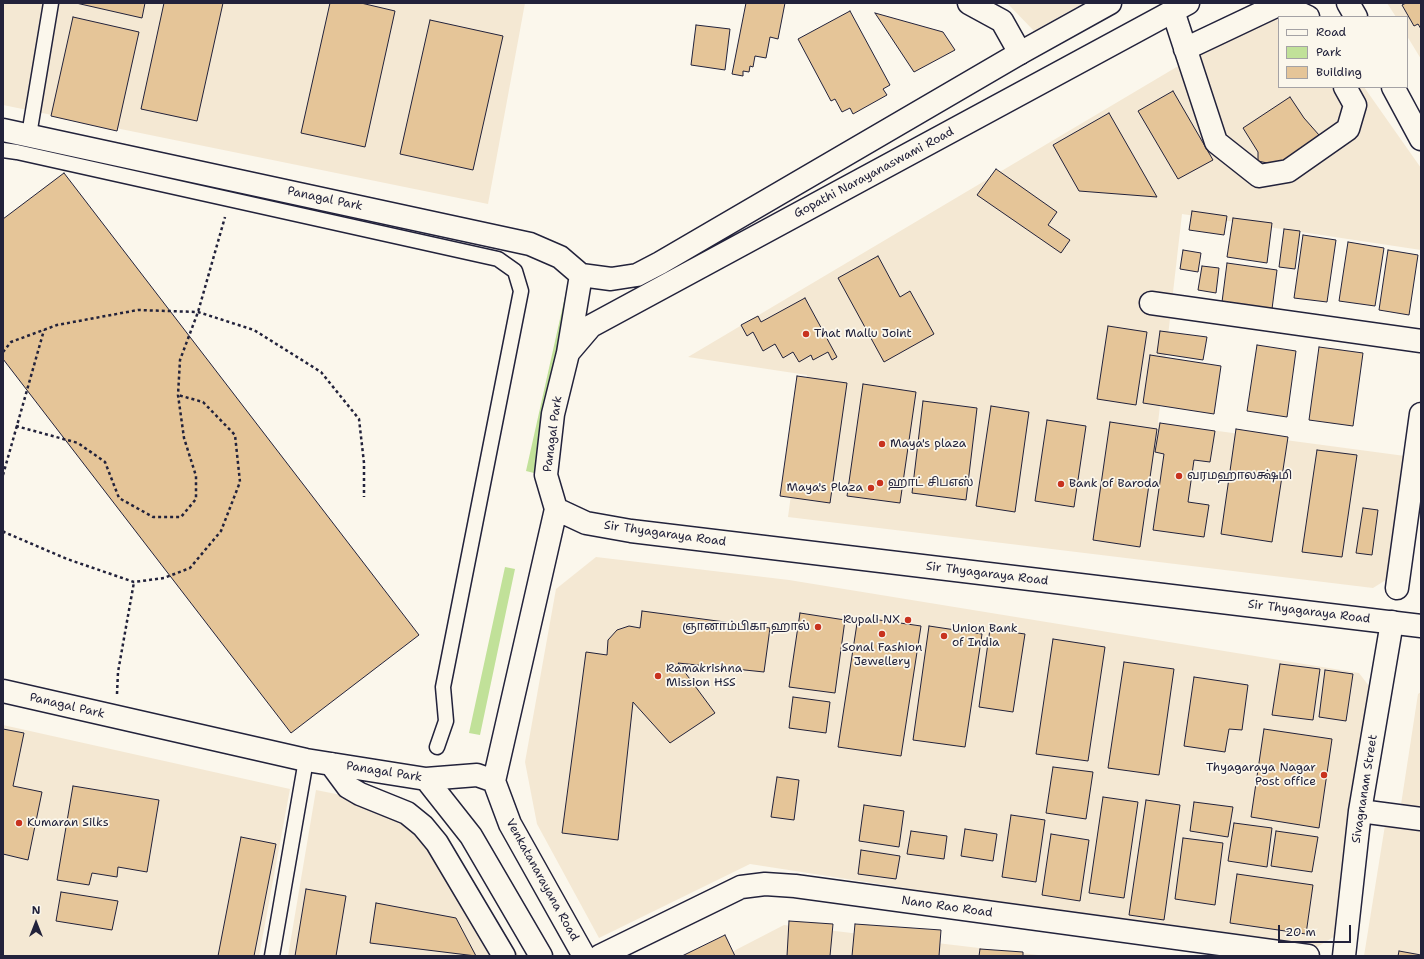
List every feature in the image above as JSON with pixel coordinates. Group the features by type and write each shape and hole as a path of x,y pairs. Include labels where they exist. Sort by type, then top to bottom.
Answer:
{"main road":[{"path":"969,3 1002,21 1020,53"},
{"path":"581,275 611,279 637,275 1020,53 1110,3"},
{"path":"1348,3 1355,16"},
{"path":"1185,49 1280,4 1306,16"},
{"path":"1180,7 1185,49 1216,142 1258,176 1288,170 1348,129 1355,105 1346,88"},
{"name":"Gopathi Narayanaswami Road","path":"568,353 591,326 1180,7"},
{"path":"1394,88 1421,139"},
{"name":"Panagal Park","path":"3,130 530,244 560,257 581,275 568,353 554,414 546,475 556,509 494,781 477,775 426,779 306,760 3,690"},
{"path":"1151,303 1421,341"},
{"path":"1398,588 1416,486 1421,414"},
{"name":"Sir Thyagaraya Road","path":"556,509 586,524 631,531 1421,626"},
{"name":"Sivagnanam Street","path":"1344,956 1360,810 1392,622"},
{"path":"331,764 348,787 360,794 407,813 423,826 438,843 504,956"},
{"path":"426,779 471,836 541,956"},
{"name":"Venkatanarayana Road","path":"494,781 510,824 584,956"},
{"path":"1360,810 1421,819"},
{"name":"Nano Rao Road","path":"600,956 742,887 765,884 795,886 1308,956"}],"lane":[{"path":"29,135 51,3"},
{"path":"3,150 498,259 515,271 521,291 443,687 446,721 437,747"},
{"path":"272,956 306,760"}],"path":[{"path":"16,426 78,443 105,462 119,498 153,517 181,517 196,499 196,476 184,438 178,395 180,360 198,312 230,199"},
{"path":"3,352 11,342 57,325 138,310 198,312 254,330 321,372 359,419 364,463 364,497"},
{"path":"3,475 44,330"},
{"path":"3,530 4,532 66,559 134,582 164,578 190,568 220,531 240,482 235,435 203,402 178,395"},
{"path":"115,717 118,672 134,582"}],"shaded area":[{"path":"3,3 525,3 488,204 3,105"},
{"path":"1007,3 1084,3 1034,31"},
{"path":"1387,3 1421,3 1421,59 1408,38 1408,16 1395,16"},
{"path":"1276,8 1299,16 1278,16 1278,88 1365,88 1421,168 1421,250 1182,214 1158,423 1405,456 1389,578 1373,588 788,517 807,375 688,357"},
{"path":"596,557 789,580 1359,673 1372,690 1335,936 1311,951 750,864 599,938 537,824 525,762 556,589"},
{"path":"1421,692 1421,814 1400,811 1418,694"},
{"path":"3,725 290,789 259,956 3,956"},
{"path":"316,790 376,802 398,815 487,905 519,956 288,956"},
{"path":"1386,819 1421,824 1421,956 1364,956"},
{"path":"784,925 1047,956 724,956"}],"green space":[{"path":"566,292 574,294 534,473 526,471"},
{"path":"505,567 515,569 480,735 469,733"}],"building":[{"path":"76,3 145,3 142,18"},
{"path":"164,3 223,3 197,121 141,109"},
{"path":"330,3 361,3 395,11 365,147 301,133"},
{"path":"746,3 785,3 778,39 770,37 766,58 755,56 753,67 750,66 749,72 743,71 743,76 732,74"},
{"path":"1406,3 1421,3 1421,29 1418,24 1414,26 1402,5"},
{"path":"850,11 890,85 883,89 887,95 853,114 850,108 842,112 835,99 831,101 798,39"},
{"path":"875,13 943,32 955,50 914,72"},
{"path":"73,17 139,32 117,131 51,116"},
{"path":"430,20 503,36 473,170 400,154"},
{"path":"696,25 730,29 725,70 691,65"},
{"path":"1173,91 1213,160 1178,179 1138,111"},
{"path":"1290,97 1304,118 1319,135 1293,159 1281,166 1258,161 1258,152 1243,128"},
{"path":"1109,113 1157,197 1079,191 1053,145"},
{"path":"996,169 1057,212 1048,225 1070,240 1061,253 977,195"},
{"path":"64,173 419,635 291,733 3,359 3,219"},
{"path":"1192,211 1227,216 1224,235 1189,230"},
{"path":"1233,218 1272,223 1267,263 1227,257"},
{"path":"1284,229 1300,231 1295,269 1279,267"},
{"path":"1303,235 1336,240 1327,302 1294,298"},
{"path":"1348,242 1384,248 1375,306 1339,301"},
{"path":"1183,250 1201,253 1198,272 1180,269"},
{"path":"1388,250 1418,255 1409,315 1379,310"},
{"path":"878,256 900,297 910,291 934,334 884,362 838,278"},
{"path":"1227,263 1277,270 1272,309 1222,302"},
{"path":"1202,266 1219,268 1216,293 1198,290"},
{"path":"805,298 837,357 832,360 828,352 813,360 811,355 799,362 793,352 783,358 775,344 763,351 753,332 747,336 741,325 758,316 761,322"},
{"path":"1108,326 1147,332 1136,405 1097,399"},
{"path":"1160,331 1207,337 1203,360 1157,353"},
{"path":"1257,345 1296,351 1287,417 1247,411"},
{"path":"1319,347 1363,353 1353,426 1309,420"},
{"path":"1150,355 1221,366 1214,414 1143,403"},
{"path":"797,376 847,383 830,503 780,496"},
{"name":"Maya's plaza","path":"863,384 916,392 900,503 847,496"},
{"path":"923,401 977,408 966,500 912,493"},
{"path":"991,406 1029,412 1015,512 976,506"},
{"path":"1047,420 1086,426 1074,507 1035,501"},
{"path":"1110,422 1157,429 1140,547 1093,540"},
{"path":"1160,423 1215,431 1210,462 1194,460 1188,502 1209,505 1204,537 1153,530 1164,454 1155,452"},
{"path":"1236,429 1288,437 1272,542 1221,534"},
{"path":"1317,450 1357,455 1342,557 1302,552"},
{"path":"1363,508 1378,510 1372,555 1356,553"},
{"path":"642,611 770,628 764,672 678,663 715,713 670,743 633,702 618,840 562,833 586,652 607,655 608,640 617,630 629,626 640,628"},
{"path":"800,613 845,620 835,693 789,687"},
{"path":"858,617 921,626 901,756 838,747"},
{"path":"929,626 982,634 965,747 913,740"},
{"path":"990,629 1025,634 1013,712 979,707"},
{"path":"1053,639 1105,647 1088,761 1036,754"},
{"path":"1124,662 1174,669 1159,775 1108,768"},
{"path":"1280,664 1320,669 1313,720 1272,715"},
{"path":"1325,670 1353,674 1346,721 1319,717"},
{"path":"1194,677 1248,685 1242,730 1229,729 1225,752 1184,746"},
{"path":"793,697 830,702 826,733 789,728"},
{"name":"Kumaran Silks","path":"3,729 24,733 13,786 42,792 28,860 3,854"},
{"path":"1264,729 1332,739 1319,828 1251,817"},
{"path":"1053,767 1093,772 1086,819 1046,813"},
{"path":"777,777 799,780 794,820 771,817"},
{"path":"73,786 159,800 147,872 118,867 117,877 92,873 89,885 57,880"},
{"path":"1103,797 1138,802 1124,898 1089,893"},
{"path":"1146,800 1180,805 1164,920 1129,915"},
{"path":"1194,802 1233,807 1228,837 1190,831"},
{"path":"864,805 904,811 899,847 859,841"},
{"path":"1011,815 1045,820 1036,882 1002,877"},
{"path":"1234,823 1272,828 1267,867 1228,861"},
{"path":"965,829 997,834 993,861 961,856"},
{"path":"911,831 947,836 944,859 907,854"},
{"path":"1276,831 1318,837 1312,872 1271,866"},
{"path":"1051,834 1089,840 1080,901 1042,895"},
{"path":"241,837 276,844 254,956 218,956"},
{"path":"1183,838 1223,843 1215,905 1175,899"},
{"path":"861,850 900,856 896,879 858,874"},
{"path":"1237,874 1313,885 1306,934 1230,923"},
{"path":"306,889 346,896 336,956 295,956"},
{"path":"61,892 118,901 112,930 56,921"},
{"path":"376,903 456,918 476,956 370,943"},
{"path":"789,921 833,924 830,956 787,956"},
{"path":"855,924 941,930 939,956 852,956"},
{"path":"725,935 735,956 682,956"},
{"path":"980,949 1023,952 1023,956 979,956"},
{"path":"1399,951 1421,955 1421,956 1398,956"}],"place":[{"name":"That Mallu Joint","path":"806,334"},
{"name":"Maya's plaza","path":"882,444"},
{"name":"வரமஹாலக்ஷ்மி","path":"1179,476"},
{"name":"ஹாட் சிபஎஸ்","path":"880,483"},
{"name":"Bank of Baroda","path":"1061,484"},
{"name":"Maya's Plaza","path":"871,488"},
{"name":"Rupali NX","path":"908,620"},
{"name":"ஞானாம்பிகா ஹால்","path":"818,627"},
{"name":"Sonal Fashion Jewellery","path":"882,634"},
{"name":"Union Bank of India","path":"944,636"},
{"name":"Ramakrishna Mission HSS","path":"658,676"},
{"name":"Thyagaraya Nagar Post office","path":"1324,775"},
{"name":"Kumaran Silks","path":"19,823"}]}
